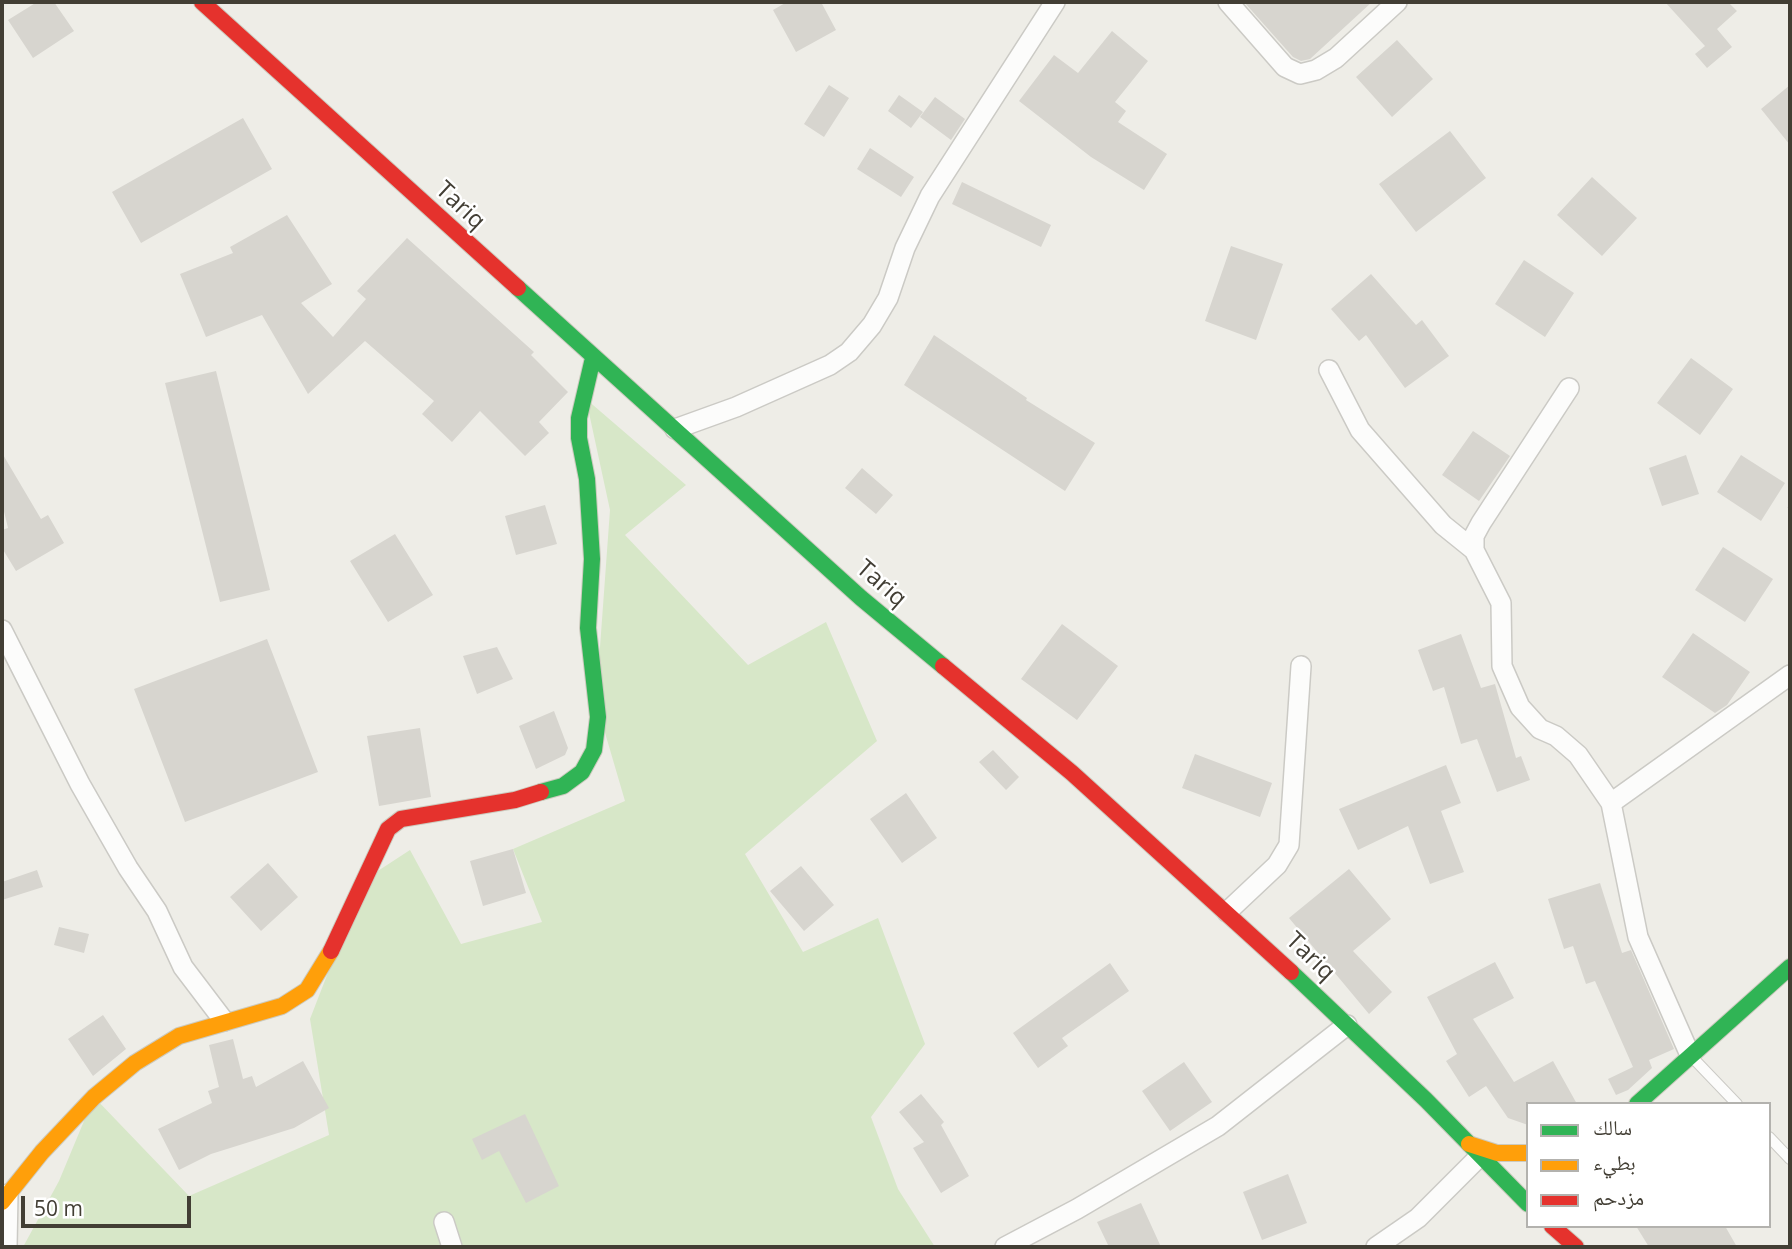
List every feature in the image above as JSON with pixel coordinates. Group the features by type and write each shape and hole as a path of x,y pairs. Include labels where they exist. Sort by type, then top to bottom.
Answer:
{"main road":[{"name":"Tariq","path":"202,2 861,598 1072,773 1227,912 1347,1025 1526,1202"},
{"path":"5,1198 42,1152 94,1097 135,1063 179,1036 282,1006 307,990 322,970 388,829 401,819 515,800 563,786 582,772 594,750 598,717 588,628 592,559 587,480 579,428 593,358"},
{"path":"1639,1102 1790,967"},
{"path":"1474,1150 1526,1153"},
{"path":"1506,1182 1526,1167"},
{"path":"1554,1228 1575,1246"},
{"path":"1570,1228 1575,1246"}],"street":[{"path":"675,429 830,365 849,352 872,325 888,298 905,248 930,196 1055,2"},
{"path":"1228,2 1285,67 1300,74 1317,70 1336,58 1397,2"},
{"path":"1329,370 1360,430 1443,525 1474,550 1501,603 1504,623 1502,666 1520,707 1540,729 1556,736 1578,755 1611,803 1638,937 1690,1055"},
{"path":"1474,550 1474,536 1481,523 1569,388"},
{"path":"2,630 80,784 128,869 157,911 183,967 224,1021"},
{"path":"1227,912 1277,866 1289,845 1301,667"},
{"path":"1611,803 1790,676"},
{"path":"1005,1247 1077,1209 1219,1126 1347,1025"},
{"path":"1376,1247 1418,1218 1474,1150"},
{"path":"5,1198 7,1247"},
{"path":"444,1223 452,1247"}],"lane":[{"path":"1690,1055 1735,1102"},
{"path":"1771,1139 1790,1159"}],"green space":[{"path":"586,399 686,485 625,535 748,665 826,622 877,741 745,854 803,952 878,918 925,1044 871,1117 898,1189 935,1247 23,1247 59,1181 94,1097 189,1196 329,1135 310,1019 364,880 410,850 461,944 542,922 513,849 625,801 596,702 610,510"}],"building":[{"path":"37,2 54,2 74,31 33,58 8,20"},
{"path":"787,2 821,2 836,30 796,52 773,10"},
{"path":"1244,2 1372,2 1310,59 1301,61 1293,57"},
{"path":"1665,2 1728,2 1737,11 1717,29 1732,47 1707,68 1695,54 1705,46"},
{"path":"1112,31 1148,61 1115,102 1126,111 1118,122 1167,154 1144,190 1091,157 1019,101 1054,55 1078,73"},
{"path":"1397,40 1433,79 1392,117 1356,77"},
{"path":"829,85 849,98 824,137 804,124"},
{"path":"1790,85 1790,145 1761,109"},
{"path":"899,95 923,112 911,128 888,111"},
{"path":"935,97 965,119 951,140 920,117"},
{"path":"243,118 272,169 141,243 112,192"},
{"path":"1450,131 1486,178 1416,232 1379,184"},
{"path":"870,148 914,177 901,197 857,169"},
{"path":"1592,177 1637,218 1602,256 1557,215"},
{"path":"962,182 1051,225 1041,247 952,204"},
{"path":"287,215 332,284 301,303 333,337 366,299 357,291 407,238 534,352 531,355 568,392 539,422 549,433 525,456 480,411 452,442 422,414 434,401 365,341 308,394 262,315 206,337 180,274 233,253 230,247"},
{"path":"1231,246 1283,264 1256,340 1205,321"},
{"path":"1524,260 1574,293 1545,337 1495,304"},
{"path":"1371,274 1416,325 1422,320 1449,356 1405,388 1366,335 1359,341 1331,309"},
{"path":"934,335 1027,398 1026,400 1095,443 1065,491 904,385"},
{"path":"1691,358 1733,389 1700,435 1657,403"},
{"path":"216,371 270,590 220,602 165,383"},
{"path":"1473,431 1510,456 1479,501 1442,475"},
{"path":"2,453 41,519 48,515 64,543 16,571 2,548 2,530 8,528 2,503"},
{"path":"1686,455 1699,494 1662,506 1649,468"},
{"path":"1741,455 1785,483 1761,521 1717,492"},
{"path":"862,468 893,495 876,514 845,488"},
{"path":"545,505 557,544 516,555 505,516"},
{"path":"395,534 433,595 388,622 350,561"},
{"path":"1723,547 1773,579 1745,622 1695,590"},
{"path":"1062,624 1118,666 1077,720 1021,679"},
{"path":"1693,633 1750,672 1727,705 1715,713 1662,677"},
{"path":"1461,634 1481,688 1495,684 1516,758 1521,756 1530,780 1497,792 1477,739 1461,744 1444,687 1433,691 1418,650"},
{"path":"267,639 318,772 185,822 134,689"},
{"path":"497,647 513,679 477,694 463,656"},
{"path":"554,711 568,748 565,755 536,769 519,726"},
{"path":"420,728 431,797 379,806 367,736"},
{"path":"993,750 1019,777 1006,790 979,762"},
{"path":"1195,754 1272,783 1260,817 1182,788"},
{"path":"1446,765 1461,803 1441,811 1464,872 1430,884 1408,826 1358,850 1339,809"},
{"path":"906,793 937,838 902,863 870,819"},
{"path":"513,849 526,893 483,906 470,861"},
{"path":"268,863 298,897 261,931 230,897"},
{"path":"801,866 834,905 804,931 770,891"},
{"path":"1349,869 1391,919 1353,951 1392,992 1369,1014 1289,918"},
{"path":"37,870 43,887 2,900 2,882"},
{"path":"1600,883 1622,953 1631,950 1674,1049 1649,1060 1652,1068 1628,1090 1616,1095 1608,1079 1633,1067 1595,981 1586,984 1573,946 1564,949 1548,899"},
{"path":"59,927 89,934 84,953 54,945"},
{"path":"1495,962 1514,998 1473,1019 1514,1082 1553,1061 1576,1102 1526,1102 1526,1124 1508,1118 1486,1086 1469,1097 1446,1061 1457,1054 1427,997"},
{"path":"1110,963 1129,991 1062,1038 1068,1046 1038,1068 1013,1033"},
{"path":"103,1015 126,1049 93,1076 68,1039"},
{"path":"233,1039 243,1079 252,1076 256,1087 303,1061 329,1108 294,1128 211,1154 179,1170 158,1129 212,1103 208,1091 219,1087 209,1045"},
{"path":"1184,1062 1212,1102 1170,1131 1142,1091"},
{"path":"921,1094 944,1122 941,1125 969,1176 941,1193 913,1148 924,1142 899,1112"},
{"path":"525,1114 559,1186 526,1203 499,1151 482,1160 472,1139"},
{"path":"1288,1174 1307,1223 1262,1240 1243,1192"},
{"path":"1141,1203 1161,1247 1109,1247 1097,1222"},
{"path":"1637,1228 1726,1228 1737,1247 1649,1247"}],"traffic: fast":[{"path":"518,288 861,598 943,666"},
{"path":"541,792 563,786 582,772 594,750 598,717 588,628 592,559 587,479 579,438 579,418 593,358"},
{"path":"1639,1102 1790,967"},
{"path":"1291,972 1426,1100 1526,1202"}],"traffic: slow":[{"path":"2,1202 42,1152 94,1097 135,1063 179,1036 282,1006 307,990 331,951"},
{"path":"1469,1144 1497,1153 1526,1153"}],"traffic: jam":[{"path":"202,2 518,288"},
{"path":"943,666 1072,773 1291,972"},
{"path":"331,951 388,829 401,819 515,800 541,792"},
{"path":"1554,1228 1576,1247"}]}
